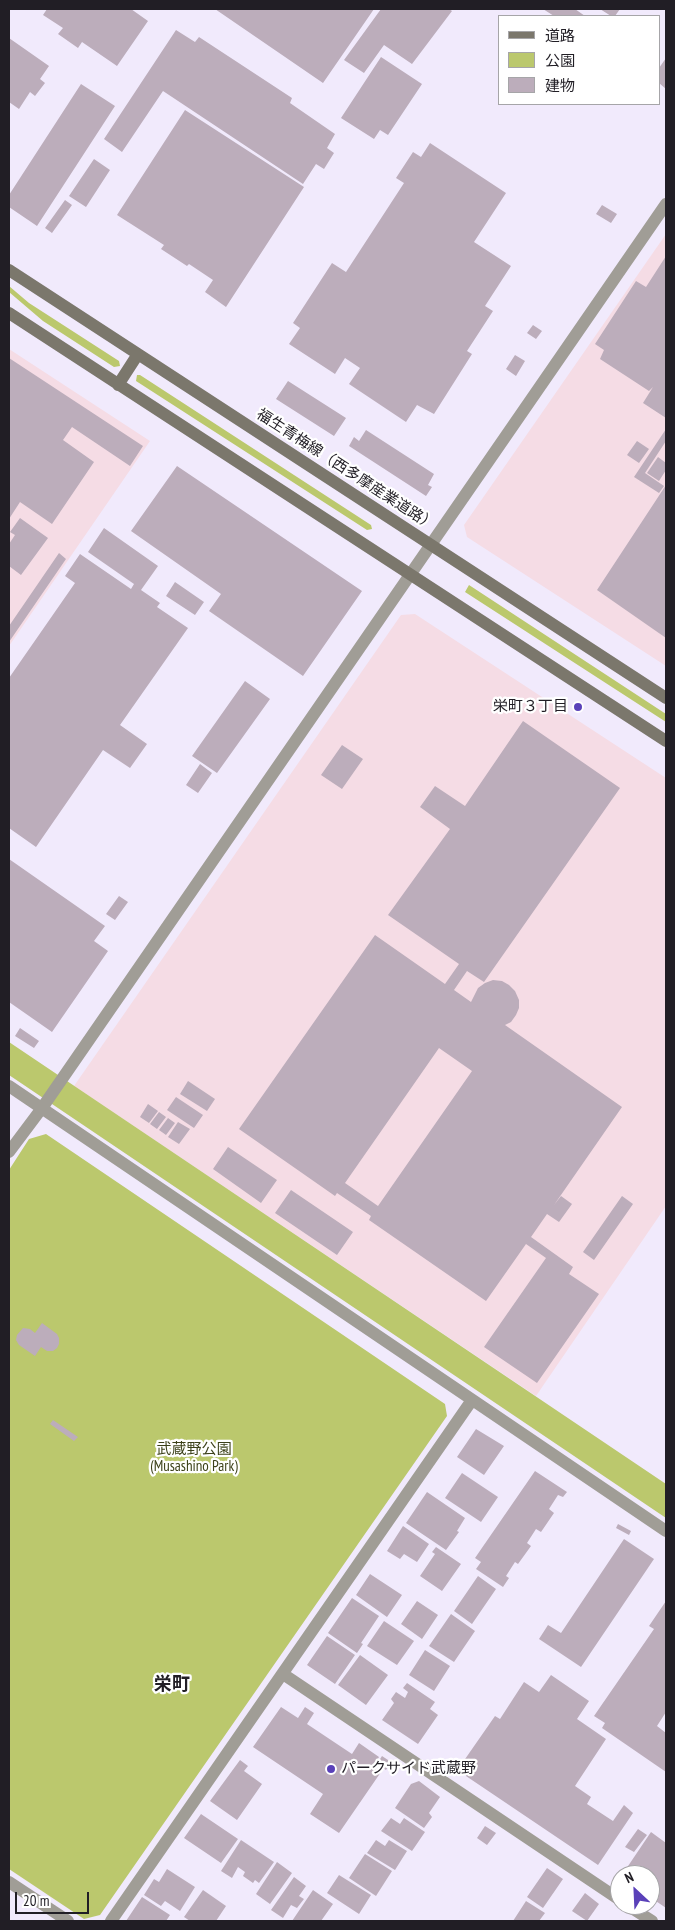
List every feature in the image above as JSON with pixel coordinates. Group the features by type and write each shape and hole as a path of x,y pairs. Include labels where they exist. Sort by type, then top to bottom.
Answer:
{"main road":[{"name":"福生青梅線（西多摩産業道路）","path":"9,270 666,698"},
{"path":"9,313 666,742"},
{"path":"118,385 138,354"}],"street":[{"path":"9,1152 42,1108 666,204"},
{"path":"9,1086 666,1531"},
{"path":"111,1921 472,1400"},
{"path":"283,1674 610,1893"},
{"path":"9,1882 68,1921"}],"shaded area":[{"path":"666,234 666,666 467,537 464,525"},
{"path":"9,349 150,441 9,646"},
{"path":"415,614 666,778 666,1206 536,1396 74,1086 401,615"}],"green space":[{"path":"9,286 29,303 119,361 120,366 114,367 43,321 9,292"},
{"path":"137,375 140,375 371,525 372,529 367,530 136,381"},
{"path":"469,585 666,714 666,722 465,592"},
{"path":"9,1042 666,1484 666,1518 9,1075"},
{"name":"武蔵野公園 (Musashino Park)","path":"46,1134 445,1404 447,1416 100,1915 84,1919 9,1869 9,1170 29,1139"}],"building":[{"path":"47,9 131,9 148,21 117,66 82,42 78,48 58,34 63,28 43,15"},
{"path":"215,9 374,9 323,83"},
{"path":"381,9 449,9 452,11 412,64 384,45 364,73 344,60"},
{"path":"543,9 575,9 584,15 552,15"},
{"path":"600,9 620,9 616,15 609,15"},
{"path":"176,30 195,42 199,37 292,98 290,103 335,134 327,148 334,153 324,169 316,164 303,184 163,91 122,152 104,139"},
{"path":"9,38 49,66 40,79 45,83 35,96 30,92 19,109 9,102"},
{"path":"381,57 422,84 388,135 380,130 374,139 341,118"},
{"path":"666,58 666,89 660,84 660,67"},
{"path":"81,84 115,106 37,226 9,207 9,195"},
{"path":"185,110 304,187 226,307 205,292 213,280 161,249 164,245 117,215"},
{"path":"430,143 506,193 474,242 511,266 485,306 493,311 467,351 472,354 434,414 417,405 406,422 349,384 360,368 345,358 335,374 289,344 300,328 293,323 332,263 346,272 404,183 396,178 413,152 421,157"},
{"path":"94,159 110,170 86,207 69,196"},
{"path":"65,200 72,205 52,233 45,228"},
{"path":"602,205 617,214 611,223 596,214"},
{"path":"666,256 666,418 643,403 653,387 649,391 600,359 604,350 595,344 636,281 646,287"},
{"path":"533,325 542,331 536,339 527,333"},
{"path":"515,355 525,361 516,376 506,369"},
{"path":"9,358 143,446 130,466 72,427 63,440 94,462 52,524 20,502 9,519"},
{"path":"288,381 346,418 334,436 276,399"},
{"path":"666,429 666,441 645,473 664,486 659,493 634,477"},
{"path":"366,430 434,474 428,485 432,487 426,496 349,446 354,437 359,441"},
{"path":"637,441 649,449 639,463 627,455"},
{"path":"658,457 666,463 666,470 659,481 647,473"},
{"path":"177,466 362,591 303,676 209,611 221,594 131,531"},
{"path":"666,485 666,638 597,590"},
{"path":"20,518 48,538 21,575 9,566 9,544 15,535 10,532"},
{"path":"104,528 158,566 141,590 160,603 157,607 188,628 120,725 147,744 130,768 103,750 36,847 9,828 9,678 75,583 65,576 80,554 131,589 134,584 88,552"},
{"path":"59,553 66,559 9,642 9,626"},
{"path":"175,582 204,602 195,615 166,596"},
{"path":"245,681 270,699 217,773 192,756"},
{"path":"523,721 620,788 484,982 467,971 454,990 471,1002 478,988 485,983 493,980 502,981 509,985 515,991 519,1000 519,1008 511,1022 505,1025 622,1107 554,1205 561,1196 572,1204 559,1222 547,1214 531,1237 573,1267 569,1274 599,1294 537,1383 484,1347 546,1258 526,1244 486,1301 369,1220 371,1216 337,1193 335,1196 239,1129 375,935 445,984 459,964 388,915 450,829 420,807 435,786 465,806","holes":["439,1048 472,1071 378,1206 345,1183"]},
{"path":"342,745 363,759 342,789 321,775"},
{"path":"200,764 212,773 198,793 186,785"},
{"path":"9,859 105,926 94,941 108,951 52,1032 9,1002"},
{"path":"119,896 128,902 115,920 106,914"},
{"path":"20,1028 39,1041 34,1048 15,1036"},
{"path":"188,1081 215,1099 207,1111 180,1094"},
{"path":"176,1097 203,1115 194,1128 167,1110"},
{"path":"148,1104 158,1111 149,1123 140,1117"},
{"path":"159,1112 166,1117 157,1129 150,1124"},
{"path":"168,1118 175,1123 166,1135 159,1130"},
{"path":"178,1122 190,1129 179,1144 168,1137"},
{"path":"228,1147 277,1180 261,1203 213,1169"},
{"path":"291,1190 353,1232 337,1255 275,1213"},
{"path":"622,1196 633,1204 594,1260 583,1252"},
{"path":"42,1323 57,1334 59,1344 53,1351 47,1351 41,1347 35,1356 19,1345 16,1340 17,1335 23,1328 30,1329 35,1333"},
{"path":"53,1420 78,1437 74,1441 50,1424"},
{"path":"476,1429 504,1446 484,1475 457,1457"},
{"path":"535,1471 567,1492 563,1497 558,1495 549,1509 554,1513 541,1532 536,1529 527,1543 531,1546 518,1564 515,1562 506,1576 509,1578 503,1587 476,1569 481,1562 475,1558"},
{"path":"462,1473 498,1497 481,1522 445,1498"},
{"path":"427,1492 465,1518 457,1531 459,1532 446,1550 406,1523"},
{"path":"618,1524 631,1531 629,1535 616,1528"},
{"path":"403,1526 429,1544 417,1562 404,1554 400,1559 387,1551"},
{"path":"624,1539 654,1559 581,1667 539,1639 548,1625 561,1633"},
{"path":"436,1547 461,1564 442,1591 420,1576 435,1554 432,1552"},
{"path":"370,1574 402,1595 387,1617 356,1595"},
{"path":"478,1576 496,1589 472,1624 454,1611"},
{"path":"352,1598 379,1616 361,1643 363,1644 357,1653 328,1633"},
{"path":"417,1601 438,1615 422,1639 401,1624"},
{"path":"666,1601 666,1712 657,1726 666,1733 666,1772 602,1728 605,1723 594,1716 654,1629 649,1626"},
{"path":"451,1614 475,1631 454,1662 429,1646"},
{"path":"384,1621 414,1641 397,1665 367,1646"},
{"path":"327,1636 355,1655 335,1684 307,1665"},
{"path":"425,1650 450,1666 434,1691 409,1675"},
{"path":"360,1655 388,1675 366,1705 338,1685"},
{"path":"551,1675 589,1701 577,1719 606,1739 575,1786 591,1797 587,1804 613,1821 624,1805 633,1813 598,1865 466,1776 470,1768 463,1762 495,1716 500,1719 524,1682 539,1692"},
{"path":"407,1683 435,1702 430,1709 438,1715 418,1744 382,1720 394,1703 391,1699 396,1692 405,1698 408,1692 403,1688"},
{"name":"パークサイド武蔵野","path":"281,1707 298,1718 305,1707 314,1713 307,1724 352,1754 359,1743 379,1757 373,1767 381,1772 339,1833 310,1814 323,1794 253,1747"},
{"path":"382,1756 391,1762 386,1770 377,1764"},
{"path":"240,1760 248,1766 244,1771 262,1784 237,1820 210,1801"},
{"path":"419,1781 440,1797 429,1813 432,1817 424,1828 395,1808 411,1784"},
{"path":"201,1814 238,1839 221,1863 184,1838"},
{"path":"391,1818 400,1824 404,1818 425,1832 412,1851 381,1831"},
{"path":"485,1826 496,1833 487,1845 477,1838"},
{"path":"638,1829 647,1835 634,1852 625,1847"},
{"path":"651,1832 666,1843 666,1908 660,1904 660,1865 629,1865"},
{"path":"241,1840 274,1862 259,1883 255,1880 253,1883 243,1876 245,1872 238,1867 232,1878 221,1871"},
{"path":"376,1840 385,1846 389,1840 407,1851 395,1870 367,1853"},
{"path":"365,1854 392,1871 376,1896 349,1878"},
{"path":"277,1862 292,1873 270,1904 256,1894"},
{"path":"547,1868 563,1879 543,1908 527,1897"},
{"path":"167,1869 195,1887 180,1911 165,1901 161,1906 144,1895 154,1879 159,1882"},
{"path":"339,1875 371,1895 359,1914 327,1893"},
{"path":"294,1877 306,1886 299,1896 304,1899 297,1908 291,1905 283,1918 271,1910"},
{"path":"203,1890 226,1906 216,1921 190,1921 184,1917"},
{"path":"313,1890 333,1904 321,1921 292,1921"},
{"path":"585,1893 599,1904 587,1921 572,1911"},
{"path":"142,1897 170,1915 166,1921 126,1921"},
{"path":"526,1901 545,1913 539,1921 513,1921"}],"place":[{"name":"栄町３丁目","path":"578,707"},
{"name":"パークサイド武蔵野","path":"331,1769"}],"district":[{"name":"栄町","path":"172,1685"}]}
